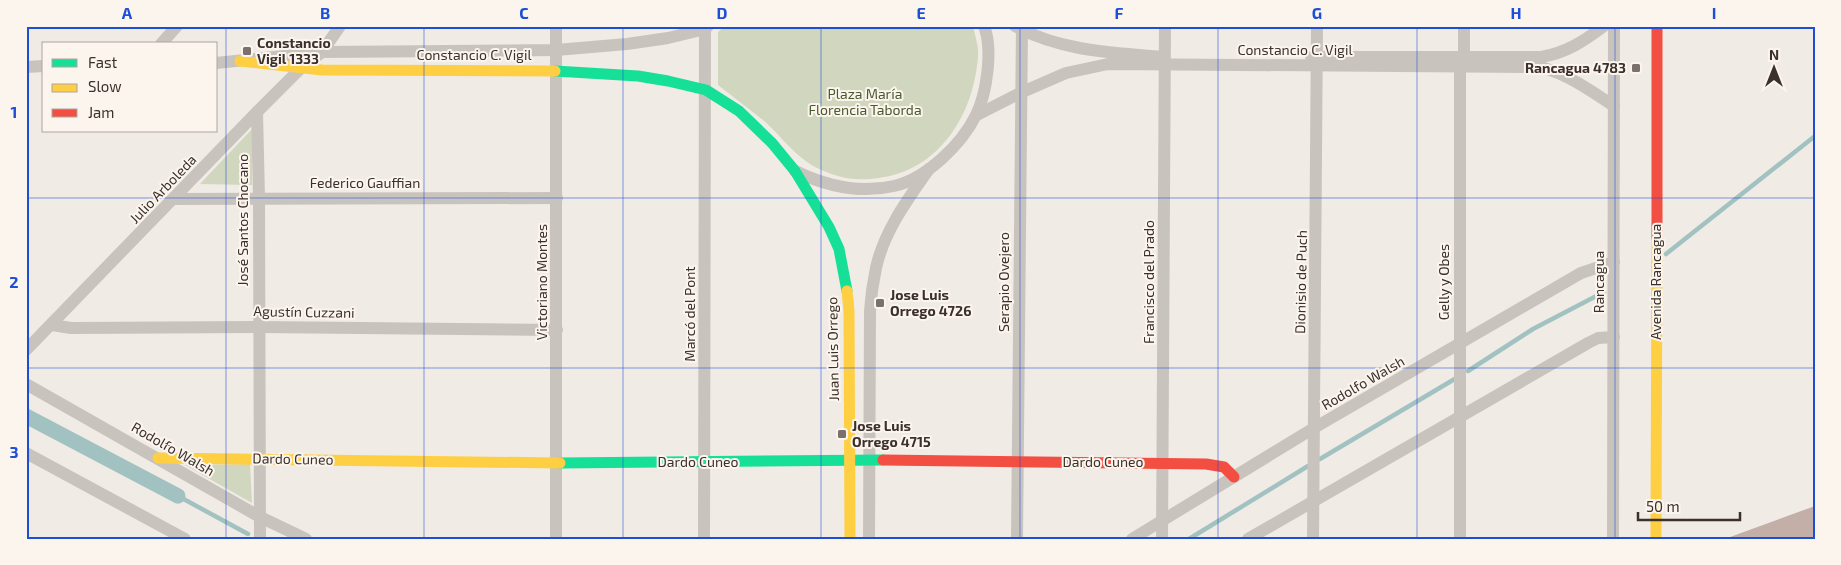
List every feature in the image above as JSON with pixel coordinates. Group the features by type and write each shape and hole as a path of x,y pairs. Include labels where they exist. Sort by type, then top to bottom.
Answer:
{"street":[{"path":"161,26 162,42"},
{"path":"164,42 177,26"},
{"name":"Julio Arboleda","path":"26,350 257,112 300,69 322,52 340,26"},
{"name":"Victoriano Montes","path":"556,26 556,539"},
{"path":"795,171 817,182 840,187 868,188 895,186 929,169 951,150 976,115 986,82 989,55 984,26"},
{"name":"Francisco del Prado","path":"1162,539 1165,26"},
{"name":"Dionisio de Puch","path":"1313,539 1317,26"},
{"name":"Gelly y Obes","path":"1460,539 1459,344 1464,26"},
{"name":"Constancio C. Vigil","path":"1462,62 1555,55 1570,49 1604,26"},
{"name":"Rancagua","path":"1613,539 1614,26"},
{"name":"Avenida Rancagua","path":"1656,539 1657,26"},
{"name":"Constancio C. Vigil","path":"218,63 322,52 556,50 652,40 706,27"},
{"name":"Marcó del Pont","path":"704,539 706,27"},
{"name":"Constancio C. Vigil","path":"1020,27 1042,39 1081,48 1165,60"},
{"name":"Serapio Ovejero","path":"1017,539 1020,27"},
{"name":"Constancio C. Vigil","path":"976,115 1066,73 1101,65 1165,60 1462,62 1541,67 1573,79 1614,106"},
{"name":"Constancio C. Vigil","path":"240,61 300,69 555,71 638,76 706,90"},
{"path":"26,66 42,66"},
{"name":"Juan Luis Orrego","path":"706,90 739,111 772,143 795,171 829,227 839,249 846,281 849,311 850,539"},
{"name":"José Santos Chocano","path":"257,112 260,539"},
{"path":"868,539 870,310 876,266 886,237 905,204 929,169"},
{"name":"Federico Gauffian","path":"174,199 557,198"},
{"name":"Rodolfo Walsh","path":"1132,539 1314,428 1581,273 1614,262"},
{"name":"Agustín Cuzzani","path":"52,325 72,328 259,327 557,330"},
{"path":"1248,539 1588,343 1598,338 1614,337"},
{"name":"Rodolfo Walsh","path":"26,384 260,517 306,539"},
{"path":"26,453 185,539"},
{"name":"Dardo Cuneo","path":"158,458 557,463 850,462 870,460 1163,463 1206,464 1224,467 1234,477"}],"green space":[{"name":"Plaza María Florencia Taborda","path":"725,26 973,26 978,53 975,78 961,118 950,136 920,164 901,173 879,178 858,179 843,177 822,170 807,162 763,120 718,85 718,32"},
{"path":"252,129 252,185 200,184"},
{"path":"250,464 252,503 185,465"}],"building":[{"path":"1815,506 1815,539 1730,539 1730,537"}],"waterway":[{"path":"1666,254 1815,136"},
{"path":"1468,371 1533,329 1604,292"},
{"path":"1320,459 1458,377"},
{"path":"26,416 178,496"},
{"path":"1189,539 1308,466"},
{"path":"178,496 248,534"}],"traffic: fast":[{"path":"555,71 638,76 668,81 706,90 739,111 772,143 795,171 829,227 839,249 847,291"},
{"path":"560,463 883,460"}],"traffic: slow":[{"path":"240,61 322,70 555,71"},
{"path":"1656,539 1657,237"},
{"path":"847,291 849,311 850,539"},
{"path":"158,458 560,463"}],"traffic: jam":[{"path":"1657,26 1657,237"},
{"path":"883,460 1206,464 1224,467 1234,477"}],"place":[{"name":"Constancio Vigil 1333","path":"247,51"},
{"name":"Rancagua 4783","path":"1636,68"},
{"name":"Jose Luis Orrego 4726","path":"880,303"},
{"name":"Jose Luis Orrego 4715","path":"842,434"}]}
